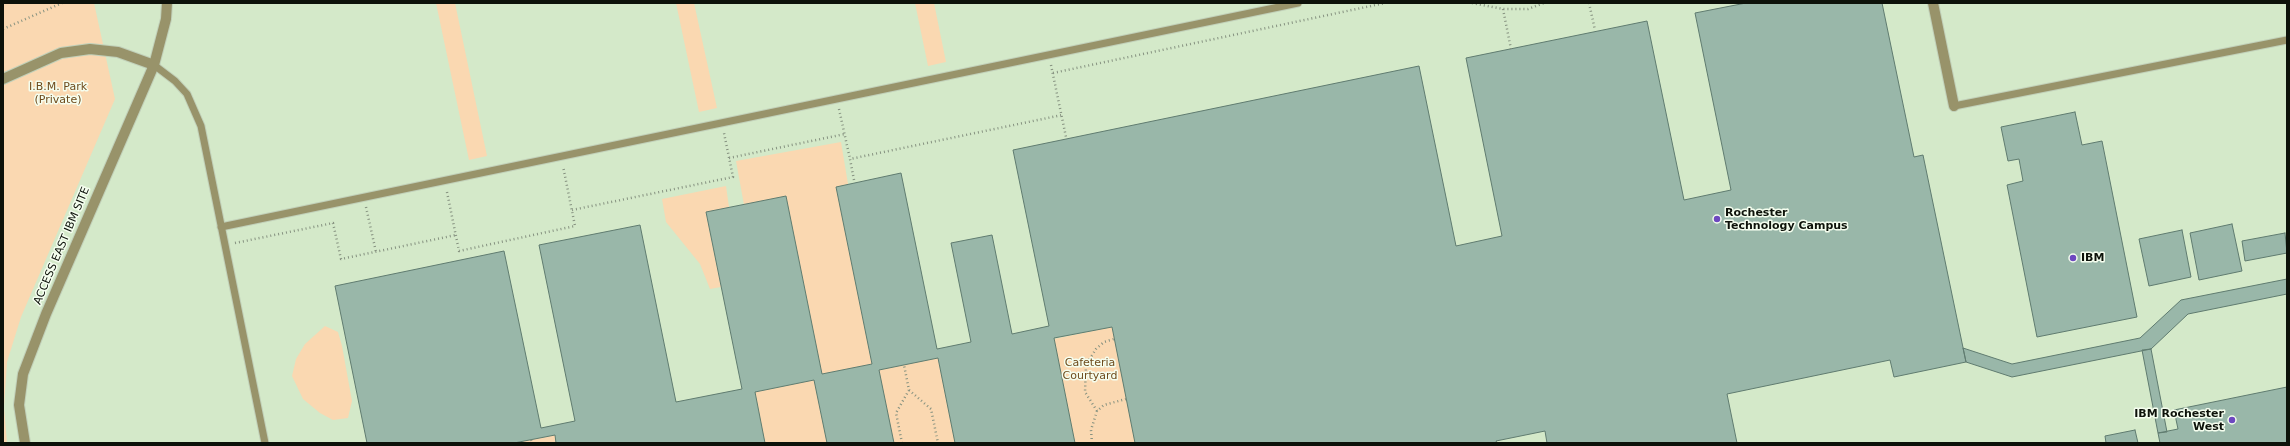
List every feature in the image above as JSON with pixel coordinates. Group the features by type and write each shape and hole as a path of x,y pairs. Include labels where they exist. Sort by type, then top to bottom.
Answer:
{"street":[{"name":"ACCESS EAST IBM SITE","path":"25,443 19,405 23,374 46,314 154,65 166,19 167,3"},
{"path":"1933,3 1954,106"},
{"path":"3,79 61,52 90,49 118,52 154,65"}],"lane":[{"path":"221,227 1298,3"},
{"path":"1954,106 2287,40"},
{"path":"154,65 175,81 188,94 196,110 201,126 265,443"}],"path":[{"path":"3,28 62,3"},
{"path":"1053,73 1385,3"},
{"path":"1472,3 1502,9 1528,9 1544,3"},
{"path":"1590,3 1596,30"},
{"path":"1502,9 1511,49"},
{"path":"1049,54 1066,137"},
{"path":"837,98 854,180"},
{"path":"850,159 1062,115"},
{"path":"572,210 733,177 729,158 844,134"},
{"path":"444,180 459,251 575,226 561,156"},
{"path":"364,197 376,252"},
{"path":"225,245 333,223 341,259 456,235"},
{"path":"1097,411 1085,392 1086,365 1096,349 1104,342 1114,339"},
{"path":"904,365 909,390 931,409 938,443"},
{"path":"902,443 896,413 909,390"},
{"path":"1092,443 1091,430 1097,411 1104,405 1126,399"}],"shaded area":[{"name":"IBM","path":"3,3 2287,3 2287,443 3,443"}],"green space":[{"name":"I.B.M. Park (Private)","path":"3,3 94,3 115,99 21,317 7,362 4,407 7,443 3,443"},
{"path":"436,3 455,3 487,156 469,160"},
{"path":"676,3 694,3 717,108 699,112"},
{"path":"915,3 934,3 946,62 928,66"},
{"path":"841,142 848,184 836,187 872,364 822,374 786,196 744,205 736,161"},
{"path":"726,186 729,207 706,213 721,287 710,289 700,264 666,222 662,199"},
{"path":"325,326 338,332 342,346 352,401 348,418 333,420 320,413 303,399 292,376 296,359 305,344"},
{"name":"Cafeteria Courtyard","path":"1112,327 1135,443 1075,443 1054,339"},
{"path":"938,358 955,443 894,443 879,370"},
{"path":"814,380 827,443 765,443 755,392"},
{"path":"555,435 556,443 514,443"}],"building":[{"name":"Rochester Technology Campus","path":"1746,3 1882,3 1914,157 1923,155 1966,362 1894,377 1890,360 1727,394 1737,443 1547,443 1545,431 1496,441 1497,443 1135,443 1112,327 1054,338 1075,443 955,443 938,358 879,370 894,443 827,443 814,380 755,392 765,443 556,443 555,435 514,443 367,443 335,286 504,251 541,428 575,421 539,245 640,225 676,402 742,389 706,212 786,196 822,374 872,364 836,187 901,173 937,349 971,342 951,243 992,235 1012,334 1049,326 1013,150 1419,66 1456,246 1502,236 1466,58 1647,21 1684,200 1731,190 1695,13"},
{"name":"IBM","path":"2075,112 2082,145 2102,141 2137,317 2037,337 2007,185 2023,181 2019,159 2008,161 2001,127"},
{"path":"2232,224 2242,271 2199,280 2190,233"},
{"path":"2182,230 2191,277 2149,286 2139,239"},
{"path":"2285,233 2287,253 2245,261 2242,241"},
{"path":"2287,279 2287,294 2188,314 2151,349 2012,377 1966,362 1963,348 2012,364 2140,338 2181,300"},
{"path":"2151,349 2167,432 2158,433 2142,350"},
{"name":"IBM Rochester West","path":"2287,387 2287,443 2160,443 2158,433 2178,429 2174,410"},
{"path":"2135,430 2138,443 2106,443 2105,436"}],"place":[{"name":"Rochester Technology Campus","path":"1717,219"},
{"name":"IBM","path":"2073,258"},
{"name":"IBM Rochester West","path":"2232,420"}]}
